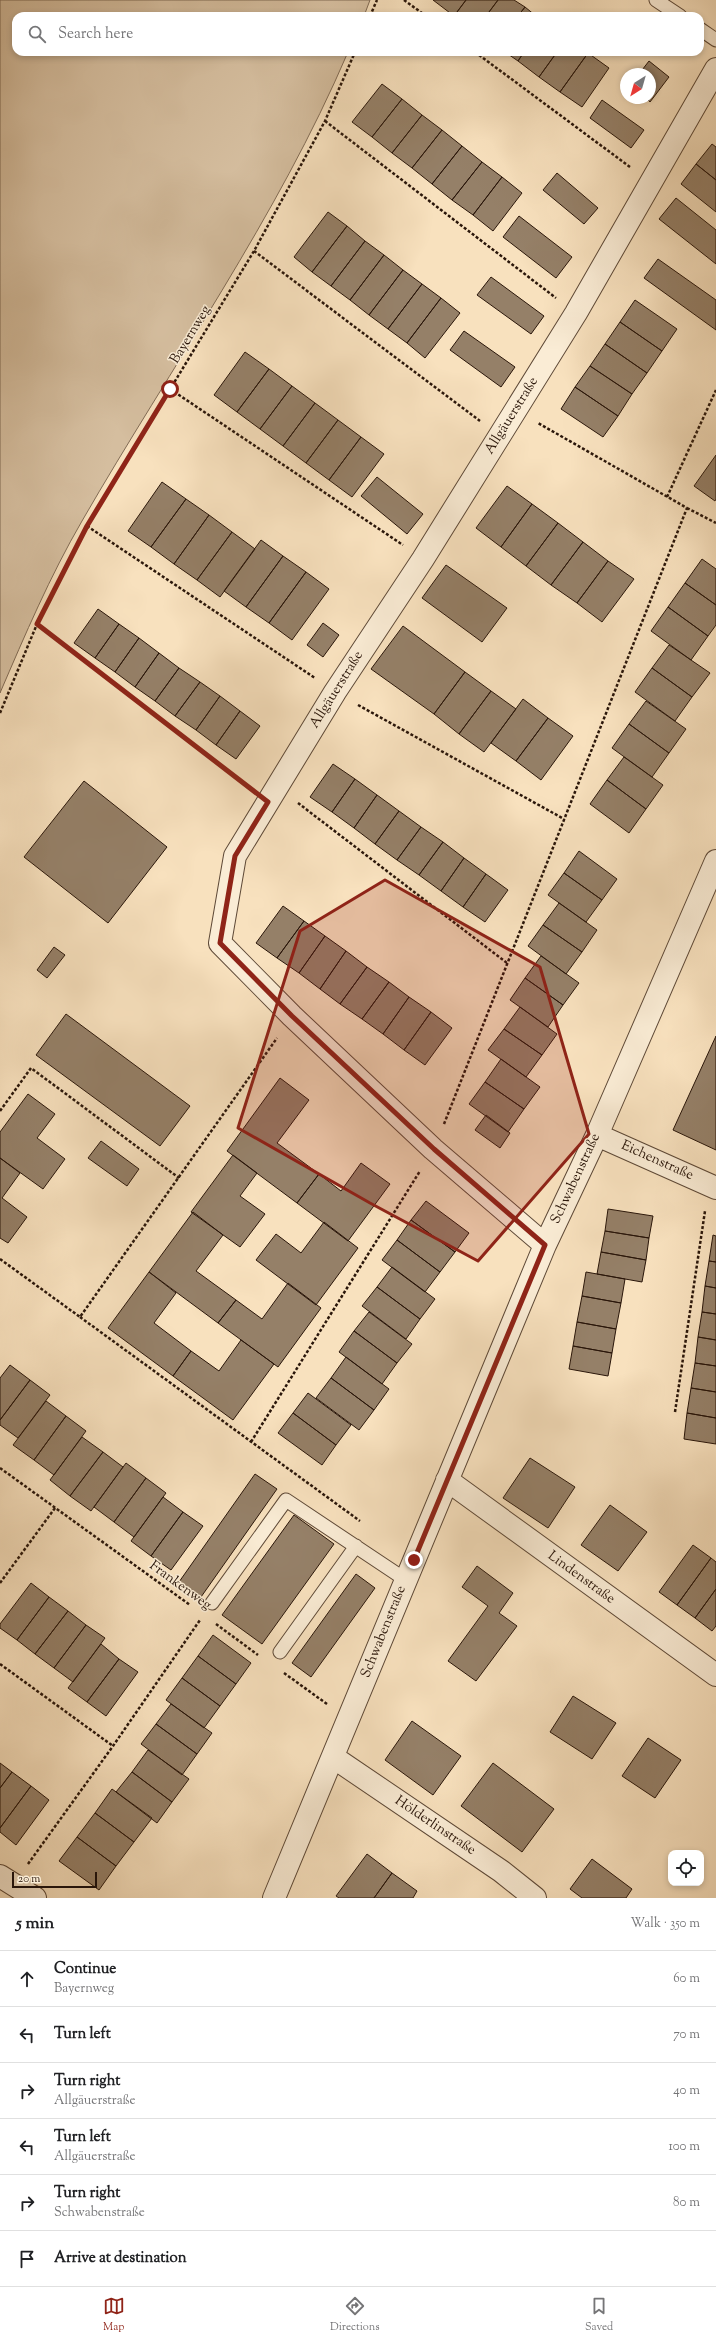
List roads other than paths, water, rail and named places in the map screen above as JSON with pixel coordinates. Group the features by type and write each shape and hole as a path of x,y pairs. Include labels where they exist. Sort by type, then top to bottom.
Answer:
{"street":[{"name":"Allgäuerstraße","path":"545,1245 434,1149 292,1016 220,943 235,856 335,692 423,558 576,313 716,69"},
{"name":"Schwabenstraße","path":"274,1898 545,1245 597,1135 715,866"},
{"name":"Eichenstraße","path":"597,1135 713,1186"},
{"name":"Lindenstraße","path":"447,1480 716,1675"},
{"name":"Hölderlinstraße","path":"333,1757 501,1872 535,1898"},
{"path":"4,1878 35,1898"}],"lane":[{"path":"656,0 674,12"},
{"path":"704,32 716,40"},
{"path":"212,1604 286,1500 406,1580"},
{"path":"280,1652 356,1546"}]}
